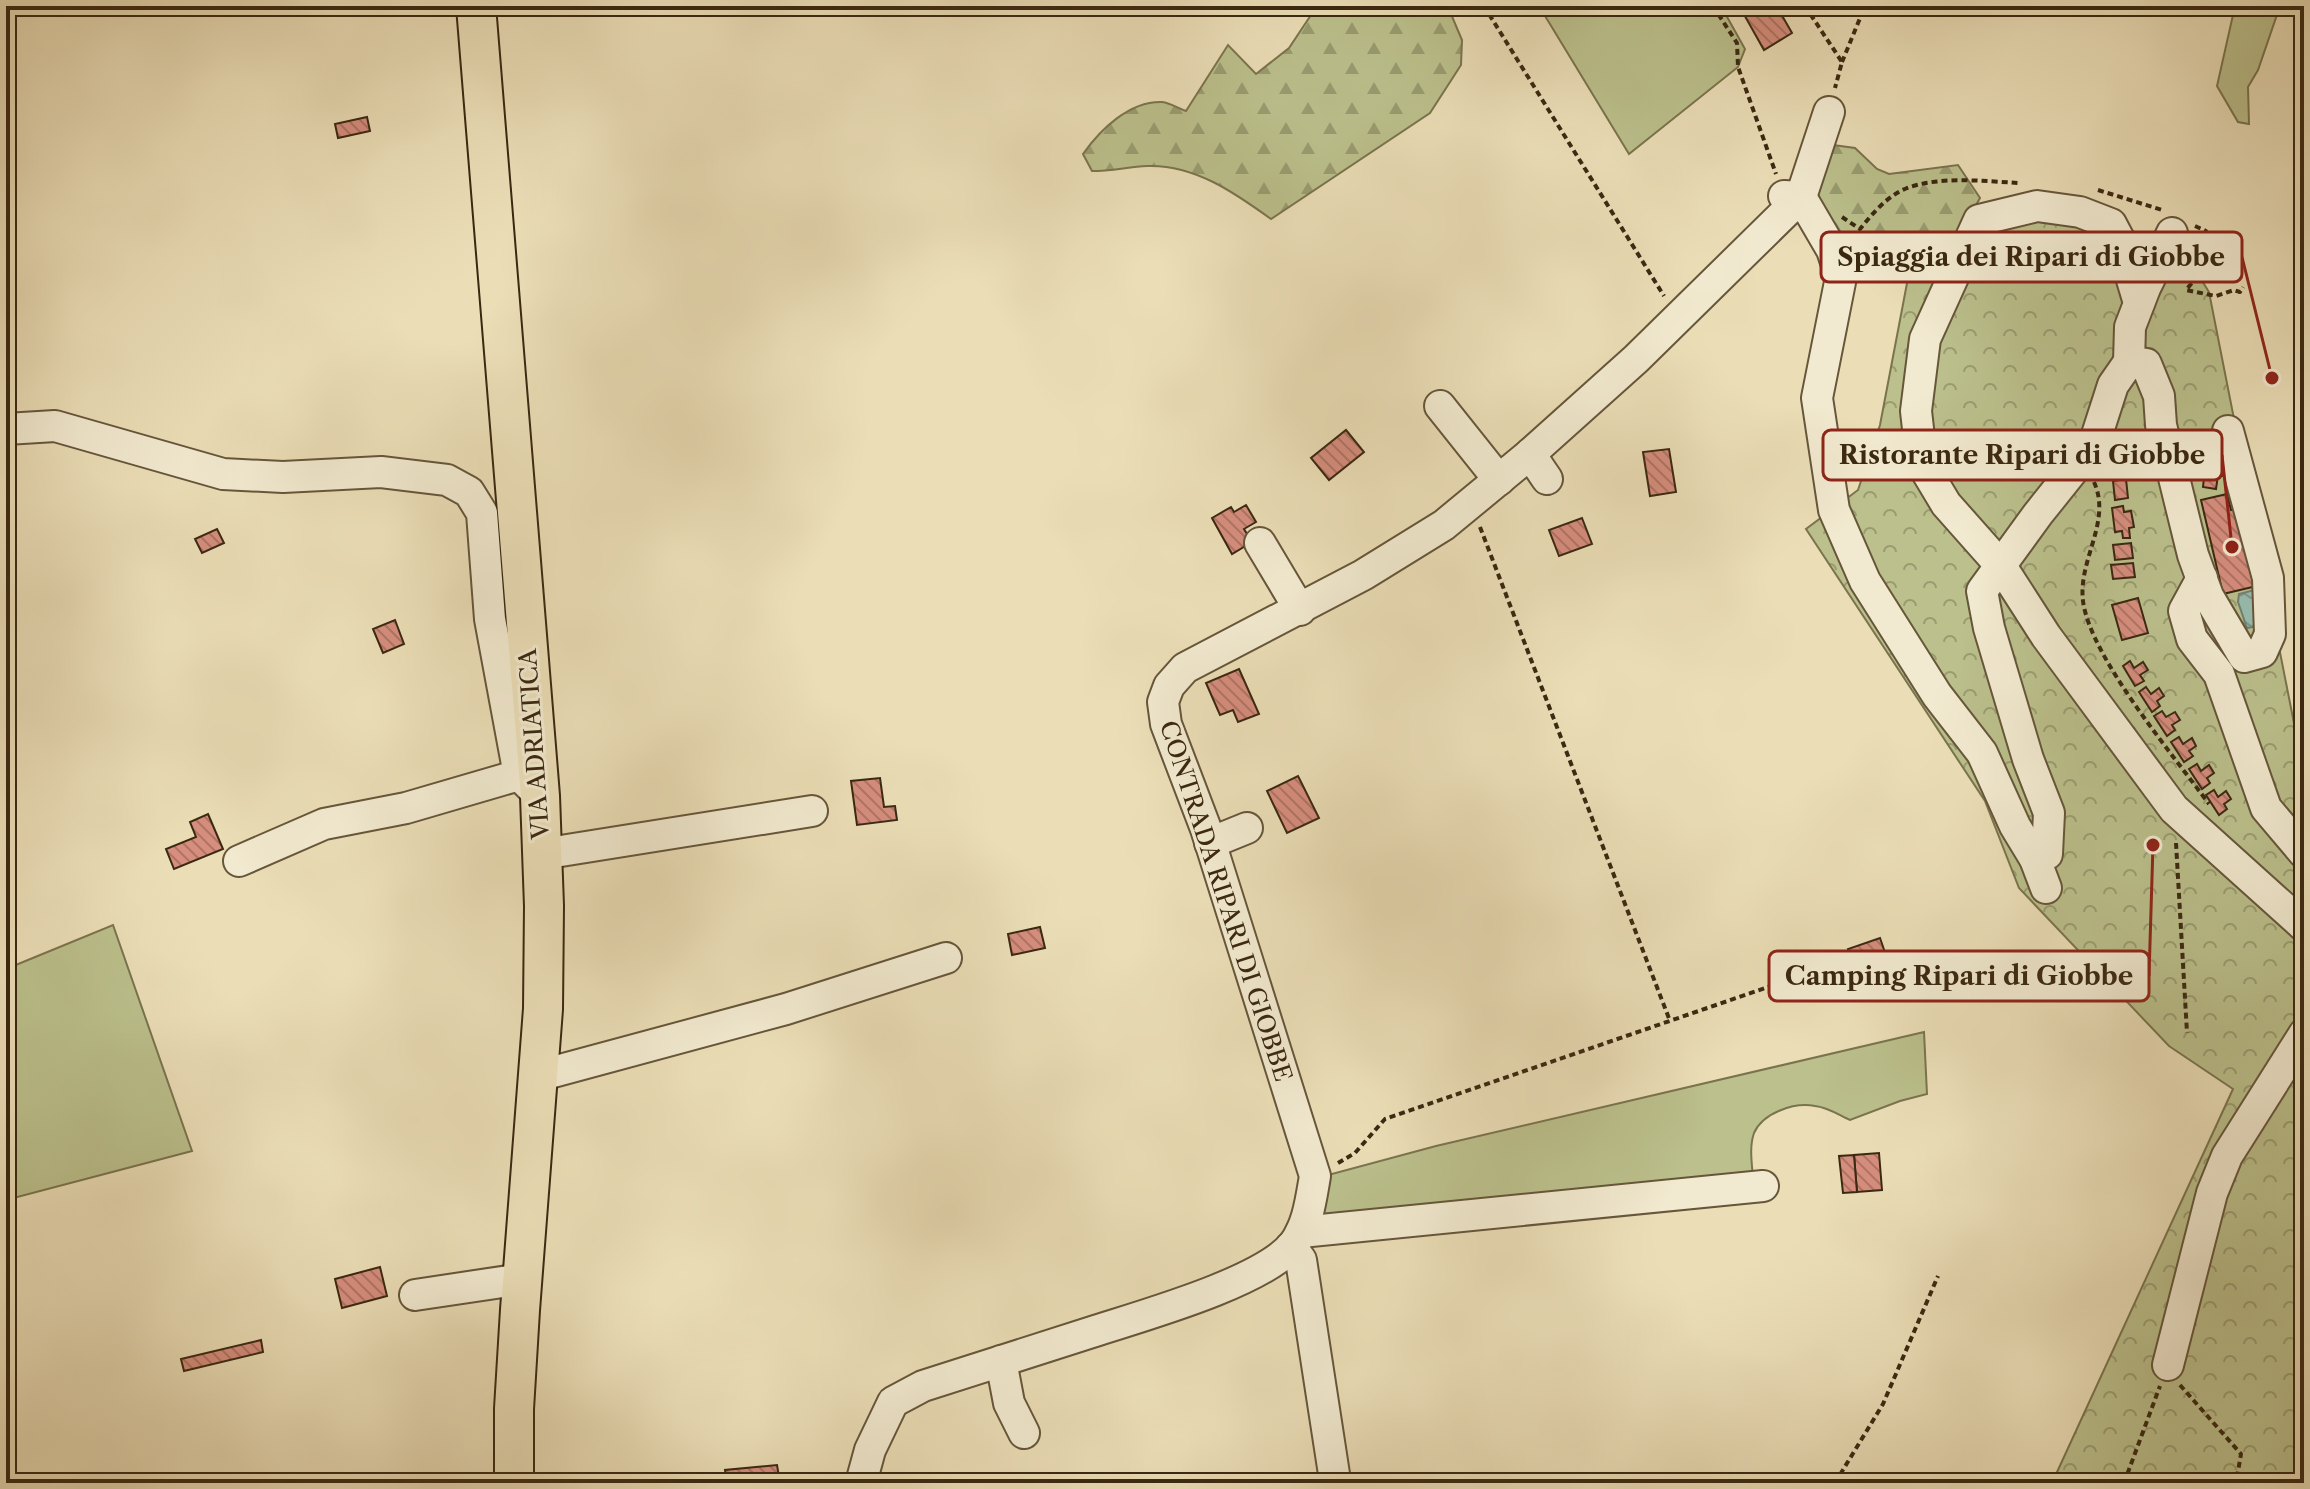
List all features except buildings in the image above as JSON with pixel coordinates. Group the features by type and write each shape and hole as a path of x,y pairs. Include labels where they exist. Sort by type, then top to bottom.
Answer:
{"main road":[{"name":"VIA ADRIATICA","path":"476,6 529,786 542,854 543,1009 514,1409 514,1483"}],"street":[{"name":"CONTRADA RIPARI DI GIOBBE","path":"1315,1176 1210,843 1166,724 1163,702 1169,686 1185,668 1300,610 1430,534 1530,454 1678,318 1792,196 1829,112"},
{"path":"1792,196 1832,250 1841,277 1817,398 1834,510 1865,581 1937,695 1982,753 2015,826 2035,859 2046,888"},
{"path":"2139,303 2121,243 2111,224 2080,212 2037,206 1979,220 1925,339 1916,411 1922,464 1946,504 2001,566 2046,636 2174,809 2304,926"},
{"path":"2035,859 2047,854 2049,813 2023,744 1989,628 1982,591 2094,444 2113,385 2129,362 2130,327 2172,233"},
{"path":"2129,362 2146,364 2159,396 2161,425 2193,555 2208,596 2244,657 2262,652 2270,634 2268,578 2228,431"},
{"path":"1440,406 1499,480"},
{"path":"6,429 55,426 223,474 283,477 381,472 447,480 469,492 482,513 490,619 529,786 324,824 239,861"},
{"path":"1530,454 1547,479"},
{"path":"1260,543 1300,610"},
{"path":"2202,578 2184,611 2192,639 2219,674 2266,808 2304,853"},
{"path":"542,854 812,811"},
{"path":"1210,843 1247,828"},
{"path":"538,1076 786,1009 946,958"},
{"path":"2168,1365 2212,1193 2227,1156 2304,1034"},
{"path":"1315,1176 1296,1240 1334,1474"},
{"path":"861,1483 870,1450 893,1402 923,1386 1206,1294 1268,1265 1296,1240 1763,1186"},
{"path":"415,1295 522,1279"},
{"path":"1001,1361 1009,1403 1024,1433"}],"path":[{"path":"1484,6 1678,318"},
{"path":"1713,6 1737,43 1738,67 1792,196"},
{"path":"1805,6 1842,62"},
{"path":"1829,112 1842,62 1865,6"},
{"path":"2080,460 2099,493 2100,518 2085,573 2083,601 2095,640 2122,684 2212,809"},
{"path":"1471,503 1670,1021"},
{"path":"2174,809 2187,1033"},
{"path":"1315,1176 1355,1153 1385,1119 1809,973"},
{"path":"1835,1483 1883,1404 1938,1276"},
{"path":"2124,1483 2168,1365"},
{"path":"2168,1365 2181,1388 2219,1426 2241,1454 2236,1483"}],"green space":[{"path":"1317,6 1444,6 1451,14 1462,40 1461,65 1430,113 1271,219 1228,190 1181,170 1147,166 1092,171 1083,154 1116,119 1150,103 1162,102 1186,111 1228,45 1256,74 1289,48"},
{"path":"1539,6 1721,6 1745,49 1738,67 1629,154"},
{"path":"2235,6 2280,6 2258,70 2248,87 2249,124 2238,122 2217,86"},
{"path":"1833,145 1855,148 1877,169 1889,174 1958,165 1980,198 1959,247 1908,278 1882,263 1846,258 1809,193"},
{"path":"2024,208 2177,241 2209,292 2304,774 2304,1447 2298,1483 2052,1483 2233,1089 2169,1046 2019,888 1985,801 1806,529 1858,490 1880,425 1908,278"},
{"path":"113,925 192,1151 6,1200 6,969"},
{"path":"1924,1032 1927,1094 1850,1120 1815,1106 1780,1110 1758,1126 1752,1138 1753,1178 1320,1216 1328,1175 1436,1146"}],"water":[{"path":"2258,589 2258,626 2247,628 2238,602 2239,594"}],"place":[{"name":"Spiaggia dei Ripari di Giobbe","path":"2272,378"},
{"name":"Ristorante Ripari di Giobbe","path":"2232,547"},
{"name":"Camping Ripari di Giobbe","path":"2153,845"}]}
